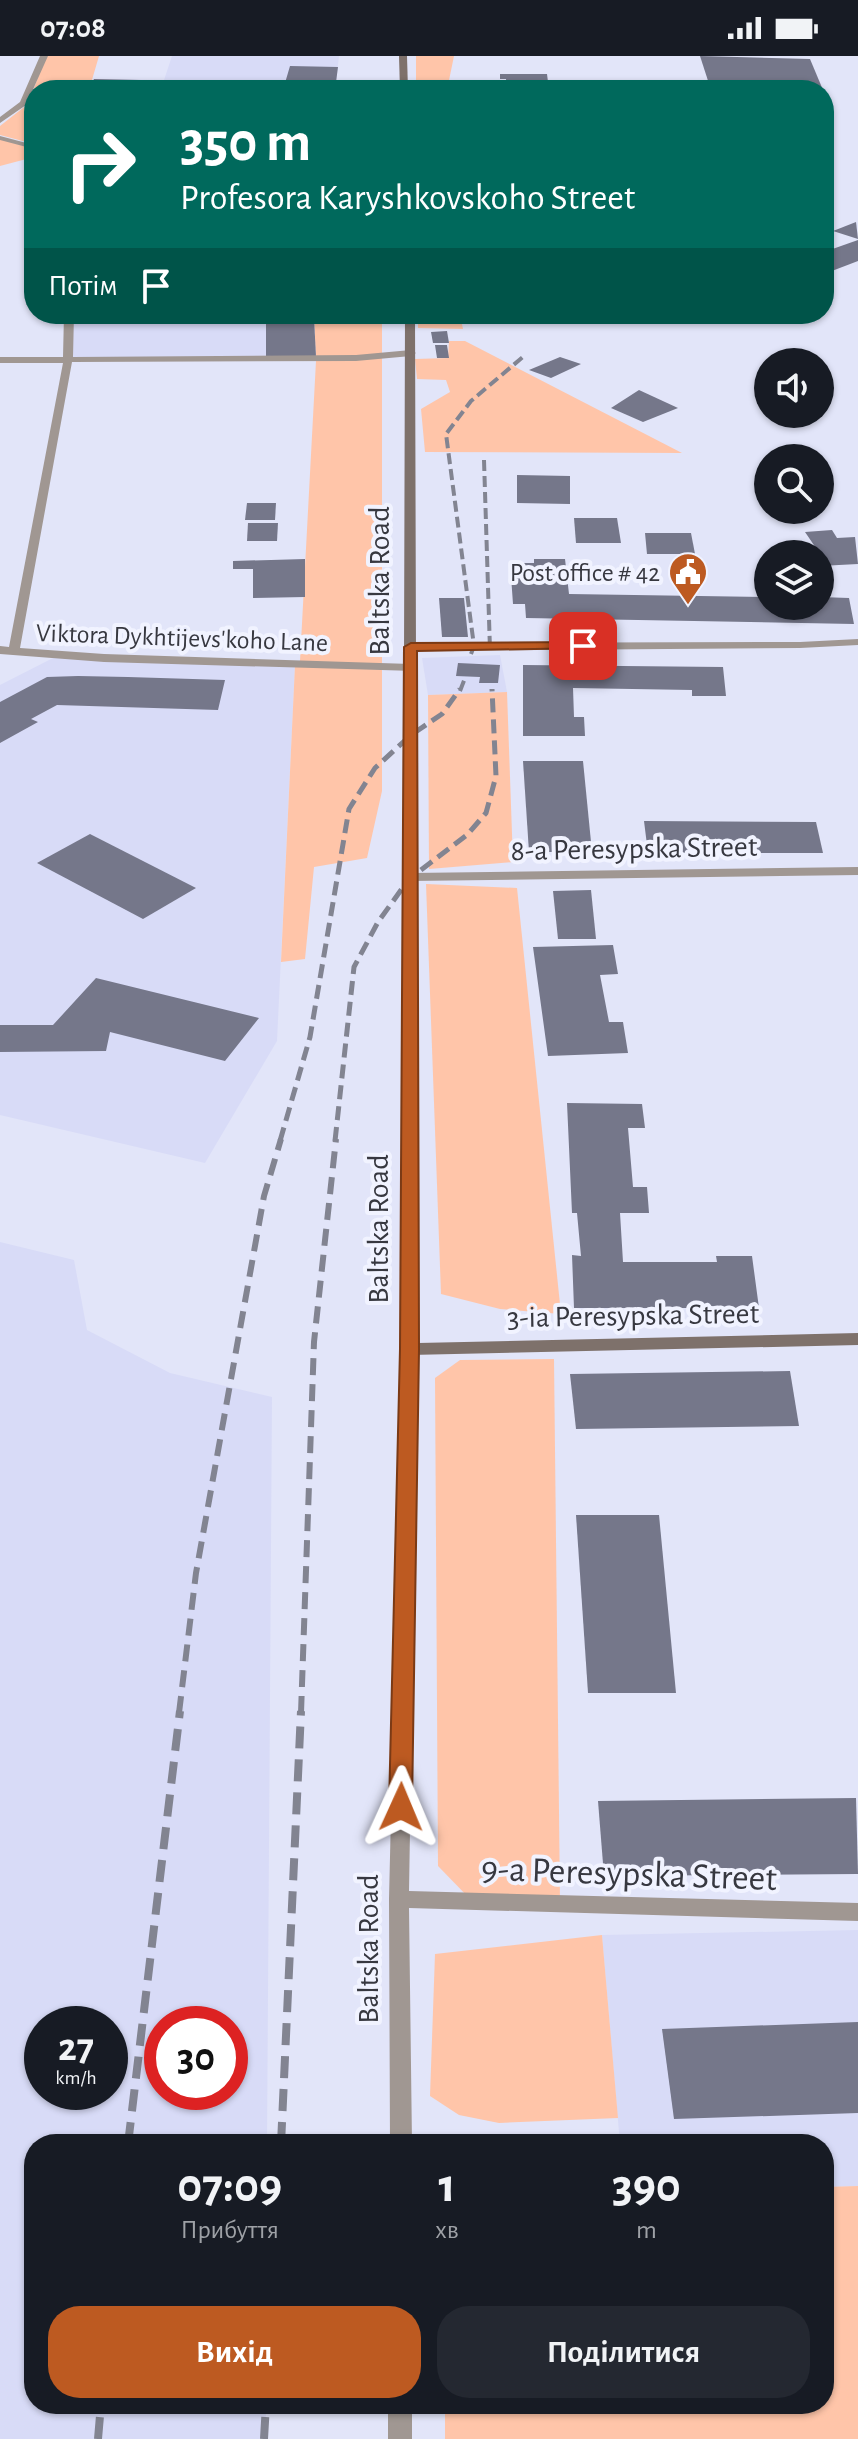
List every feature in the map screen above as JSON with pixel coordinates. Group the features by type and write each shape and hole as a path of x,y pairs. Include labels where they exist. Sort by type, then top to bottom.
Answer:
{"main road":[{"path":"403,56 404,80"},
{"name":"Baltska Road","path":"410,324 410,1349"},
{"name":"3-ia Peresypska Street","path":"410,1349 858,1339"}],"street":[{"path":"33,80 44,56"},
{"path":"0,121 24,101"},
{"path":"0,138 24,144"},
{"path":"14,651 68,359 69,324"},
{"path":"0,360 356,358 411,353"},
{"path":"411,647 858,642"},
{"name":"Viktora Dykhtijevs'koho Lane","path":"0,650 411,668"},
{"name":"8-a Peresypska Street","path":"411,877 858,871"},
{"name":"Baltska Road","path":"401,2134 399,1899 410,1349"},
{"name":"9-a Peresypska Street","path":"399,1899 858,1912"},
{"path":"400,2414 400,2439"}],"shaded area":[{"path":"46,56 99,56 92,80 37,80"},
{"path":"172,56 339,56 336,80 164,80"},
{"path":"416,56 454,56 449,80 416,80"},
{"path":"24,107 24,141 0,135 0,126"},
{"path":"0,139 24,146 24,160 0,166"},
{"path":"73,324 314,324 316,357 72,357"},
{"path":"314,324 382,324 382,791 367,858 314,867 305,959 281,962 295,665 300,661 316,361"},
{"path":"418,324 462,324 463,329 418,328"},
{"path":"449,341 465,341 682,453 425,452 421,409 450,392 446,380 417,379 415,359 448,358"},
{"path":"500,655 507,692 428,695 422,658"},
{"path":"55,657 295,665 277,1041 205,1163 0,1115 0,685"},
{"path":"507,692 513,862 429,869 428,695"},
{"path":"426,884 517,888 561,1314 500,1309 441,1294"},
{"path":"0,1242 74,1260 87,1330 170,1373 272,1397 267,2134 24,2134 24,2414 266,2414 266,2439 0,2439"},
{"path":"554,1359 560,1902 471,1900 438,1866 435,1378 460,1360"},
{"path":"858,1930 858,2186 834,2187 834,2134 619,2134 602,1935"},
{"path":"602,1935 618,2118 499,2123 459,2115 430,2096 435,1954"},
{"path":"858,2186 858,2439 445,2439 445,2414 834,2414 834,2187"}],"building":[{"path":"700,56 810,59 819,80 708,80"},
{"path":"290,66 338,67 336,80 286,80"},
{"path":"500,74 547,74 548,80 506,80 500,79"},
{"path":"856,222 858,239 834,231"},
{"path":"858,240 858,261 834,270 834,248"},
{"path":"266,324 314,324 316,357 266,357"},
{"path":"447,331 449,343 433,343 431,332"},
{"path":"435,345 447,345 449,358 437,358"},
{"path":"560,357 581,364 551,378 529,370"},
{"path":"639,390 678,408 643,422 611,408"},
{"path":"517,475 570,476 570,504 517,503"},
{"path":"247,503 276,503 275,520 245,520"},
{"path":"574,518 617,518 621,543 576,543"},
{"path":"248,523 278,523 277,541 247,541"},
{"path":"832,530 837,538 855,537 858,564 834,565 834,540 810,540 805,532"},
{"path":"645,533 691,533 695,554 647,554"},
{"path":"305,559 305,597 253,598 253,569 233,569 233,561"},
{"path":"534,559 565,559 569,594 754,597 754,620 834,620 834,597 849,598 854,624 526,618 525,604 513,604 511,576 522,576 521,563 534,563"},
{"path":"439,598 464,598 468,637 442,637"},
{"path":"458,663 500,665 498,683 479,683 480,677 456,676"},
{"path":"523,665 723,667 726,696 692,696 692,690 573,688 574,717 584,717 585,736 523,736"},
{"path":"47,677 225,680 218,710 57,705 31,719 38,722 0,743 0,702"},
{"path":"523,761 583,761 592,852 529,852"},
{"path":"644,821 816,822 823,853 648,853"},
{"path":"90,834 196,888 143,919 37,863"},
{"path":"591,890 596,939 558,939 553,891"},
{"path":"613,945 618,974 600,975 609,1022 623,1022 628,1053 548,1056 533,947"},
{"path":"96,978 259,1018 225,1061 110,1032 106,1051 0,1052 0,1025 53,1025"},
{"path":"567,1103 642,1104 645,1128 628,1128 633,1187 647,1187 649,1213 620,1213 623,1262 717,1262 716,1256 752,1256 759,1308 574,1308 572,1255 581,1256 577,1213 572,1213"},
{"path":"790,1371 799,1426 576,1429 570,1374"},
{"path":"576,1515 659,1515 676,1693 588,1693"},
{"path":"856,1798 858,1874 604,1876 598,1801"},
{"path":"858,2022 858,2113 674,2119 662,2029"}],"railway":[{"path":"471,654 474,646 446,434 471,401 524,356"},
{"path":"484,460 490,650"},
{"path":"460,691 465,678"},
{"path":"280,1141 310,1037 349,809 375,768 411,735 442,714 460,689"},
{"path":"335,1141 354,967 378,922 409,879 467,835 486,813 496,776 492,689"},
{"path":"179,1713 196,1573 264,1196 281,1139"},
{"path":"301,1713 314,1342 336,1139"},
{"path":"129,2134 180,1711"},
{"path":"281,2134 301,1711"},
{"path":"98,2439 100,2414"},
{"path":"264,2439 265,2414"}],"place":[{"name":"Post office # 42","path":"688,606"}],"route":[{"path":"401,1807 410,1349 411,647 583,646"}]}
